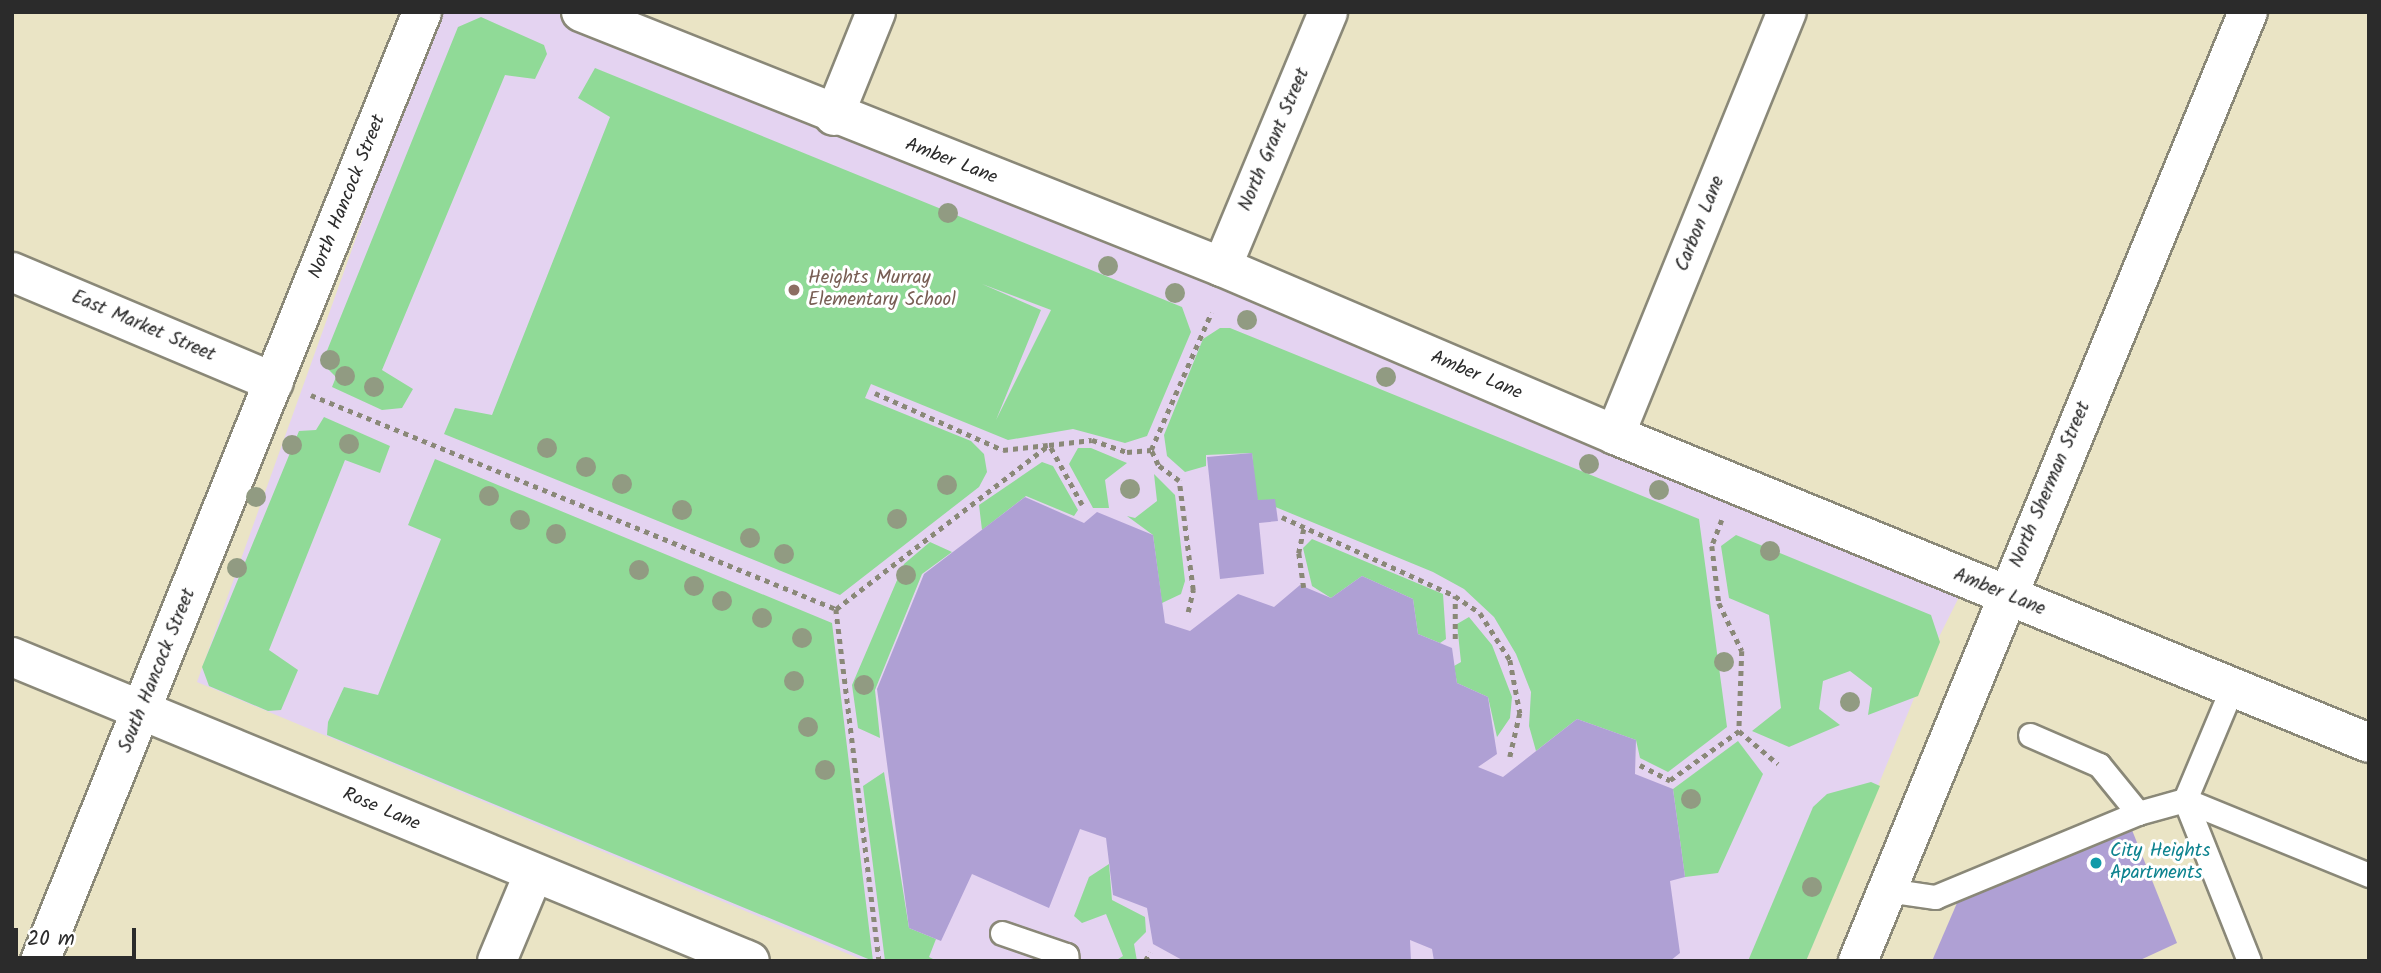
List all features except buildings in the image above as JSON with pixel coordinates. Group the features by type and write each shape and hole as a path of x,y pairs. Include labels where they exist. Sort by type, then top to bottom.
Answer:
{"street":[{"name":"North Hancock Street","path":"289,387 422,12"},
{"name":"Amber Lane","path":"581,12 834,116 1222,267 1615,435 2369,743"},
{"path":"834,116 876,12"},
{"name":"North Grant Street","path":"1222,267 1328,12"},
{"name":"Carbon Lane","path":"1615,435 1787,12"},
{"name":"North Sherman Street","path":"1858,961 2005,596 2248,12"},
{"name":"East Market Street","path":"12,272 289,387"},
{"name":"South Hancock Street","path":"40,961 143,708 289,387"},
{"name":"Rose Lane","path":"12,657 143,708 533,874 750,961"},
{"path":"497,961 533,874"}],"lane":[{"path":"2232,688 2185,800 2249,961"},
{"path":"2030,735 2099,765 2138,813"},
{"path":"1887,890 1935,897 2138,813 2185,800 2369,875"},
{"path":"1002,933 1066,956 1067,961"}],"path":[{"path":"1188,612 1193,590 1179,481 1158,465 1151,450 1211,313"},
{"path":"289,387 836,608"},
{"path":"875,393 1003,450 1092,440 1127,452 1151,450"},
{"path":"836,608 1049,445"},
{"path":"1049,445 1082,505"},
{"path":"1282,517 1455,596 1480,612 1510,660 1520,713 1510,757"},
{"path":"1722,519 1712,546 1719,604 1742,651 1739,731"},
{"path":"1304,529 1299,553 1304,588"},
{"path":"1455,596 1455,639"},
{"path":"836,608 879,961"},
{"path":"1739,731 1777,764"},
{"path":"1640,765 1670,779 1739,731"},
{"path":"1145,961 1150,952"}],"shaded area":[{"name":"Heights Murray Elementary School","path":"437,12 579,12 1965,585 1940,635 1806,961 865,961 197,682"}],"green space":[{"path":"481,17 544,45 547,54 535,79 505,75 382,370 413,389 402,408 382,410 332,387 336,377 322,363 458,27"},
{"path":"595,68 1182,307 1191,332 1147,436 1125,443 1073,429 1008,440 871,384 865,398 971,441 984,454 987,472 979,487 840,595 444,434 455,408 492,415 610,117 578,98","holes":["982,284 1051,310 996,420 1041,310"]},
{"path":"1220,328 1230,328 1699,519 1727,727 1668,772 1640,758 1636,740 1577,719 1536,751 1529,726 1531,692 1516,654 1494,617 1464,589 1433,572 1256,499 1252,453 1206,455 1206,466 1185,472 1167,456 1164,435 1203,339"},
{"path":"324,417 390,446 380,473 345,460 269,650 298,670 281,710 268,711 209,686 202,667 299,431 316,430"},
{"path":"1078,448 1091,448 1127,463 1105,480 1109,508 1093,508 1069,464"},
{"path":"435,459 832,623 873,961 327,735 328,722 344,687 378,695 441,539 408,525"},
{"path":"1042,462 1053,466 1078,510 1074,516 1026,496 982,530 979,505"},
{"path":"1154,474 1175,495 1185,581 1181,594 1162,603 1153,535 1127,516 1135,518 1157,501"},
{"path":"1736,535 1931,615 1940,642 1918,696 1868,715 1872,688 1850,671 1823,681 1819,709 1840,725 1789,747 1752,731 1781,708 1769,615 1729,598 1721,546"},
{"path":"1312,539 1443,594 1446,639 1440,643 1418,634 1413,599 1362,576 1331,598 1312,586 1303,548"},
{"path":"930,542 952,552 922,574 875,690 880,738 858,728 852,685 904,564"},
{"path":"1469,617 1492,645 1512,697 1510,718 1497,737 1488,697 1457,683 1454,666 1461,662 1457,624"},
{"path":"1738,741 1763,774 1718,873 1685,877 1673,789"},
{"path":"884,772 909,928 936,939 929,957 937,961 885,961 863,786"},
{"path":"1871,782 1880,786 1806,961 1748,961 1813,807 1827,794"},
{"path":"1109,864 1112,900 1145,917 1146,932 1134,944 1137,961 1115,961 1123,956 1106,914 1082,923 1074,916 1089,877"}],"place":[{"name":"Heights Murray Elementary School","path":"794,290"},
{"name":"City Heights Apartments","path":"2096,863"}]}
